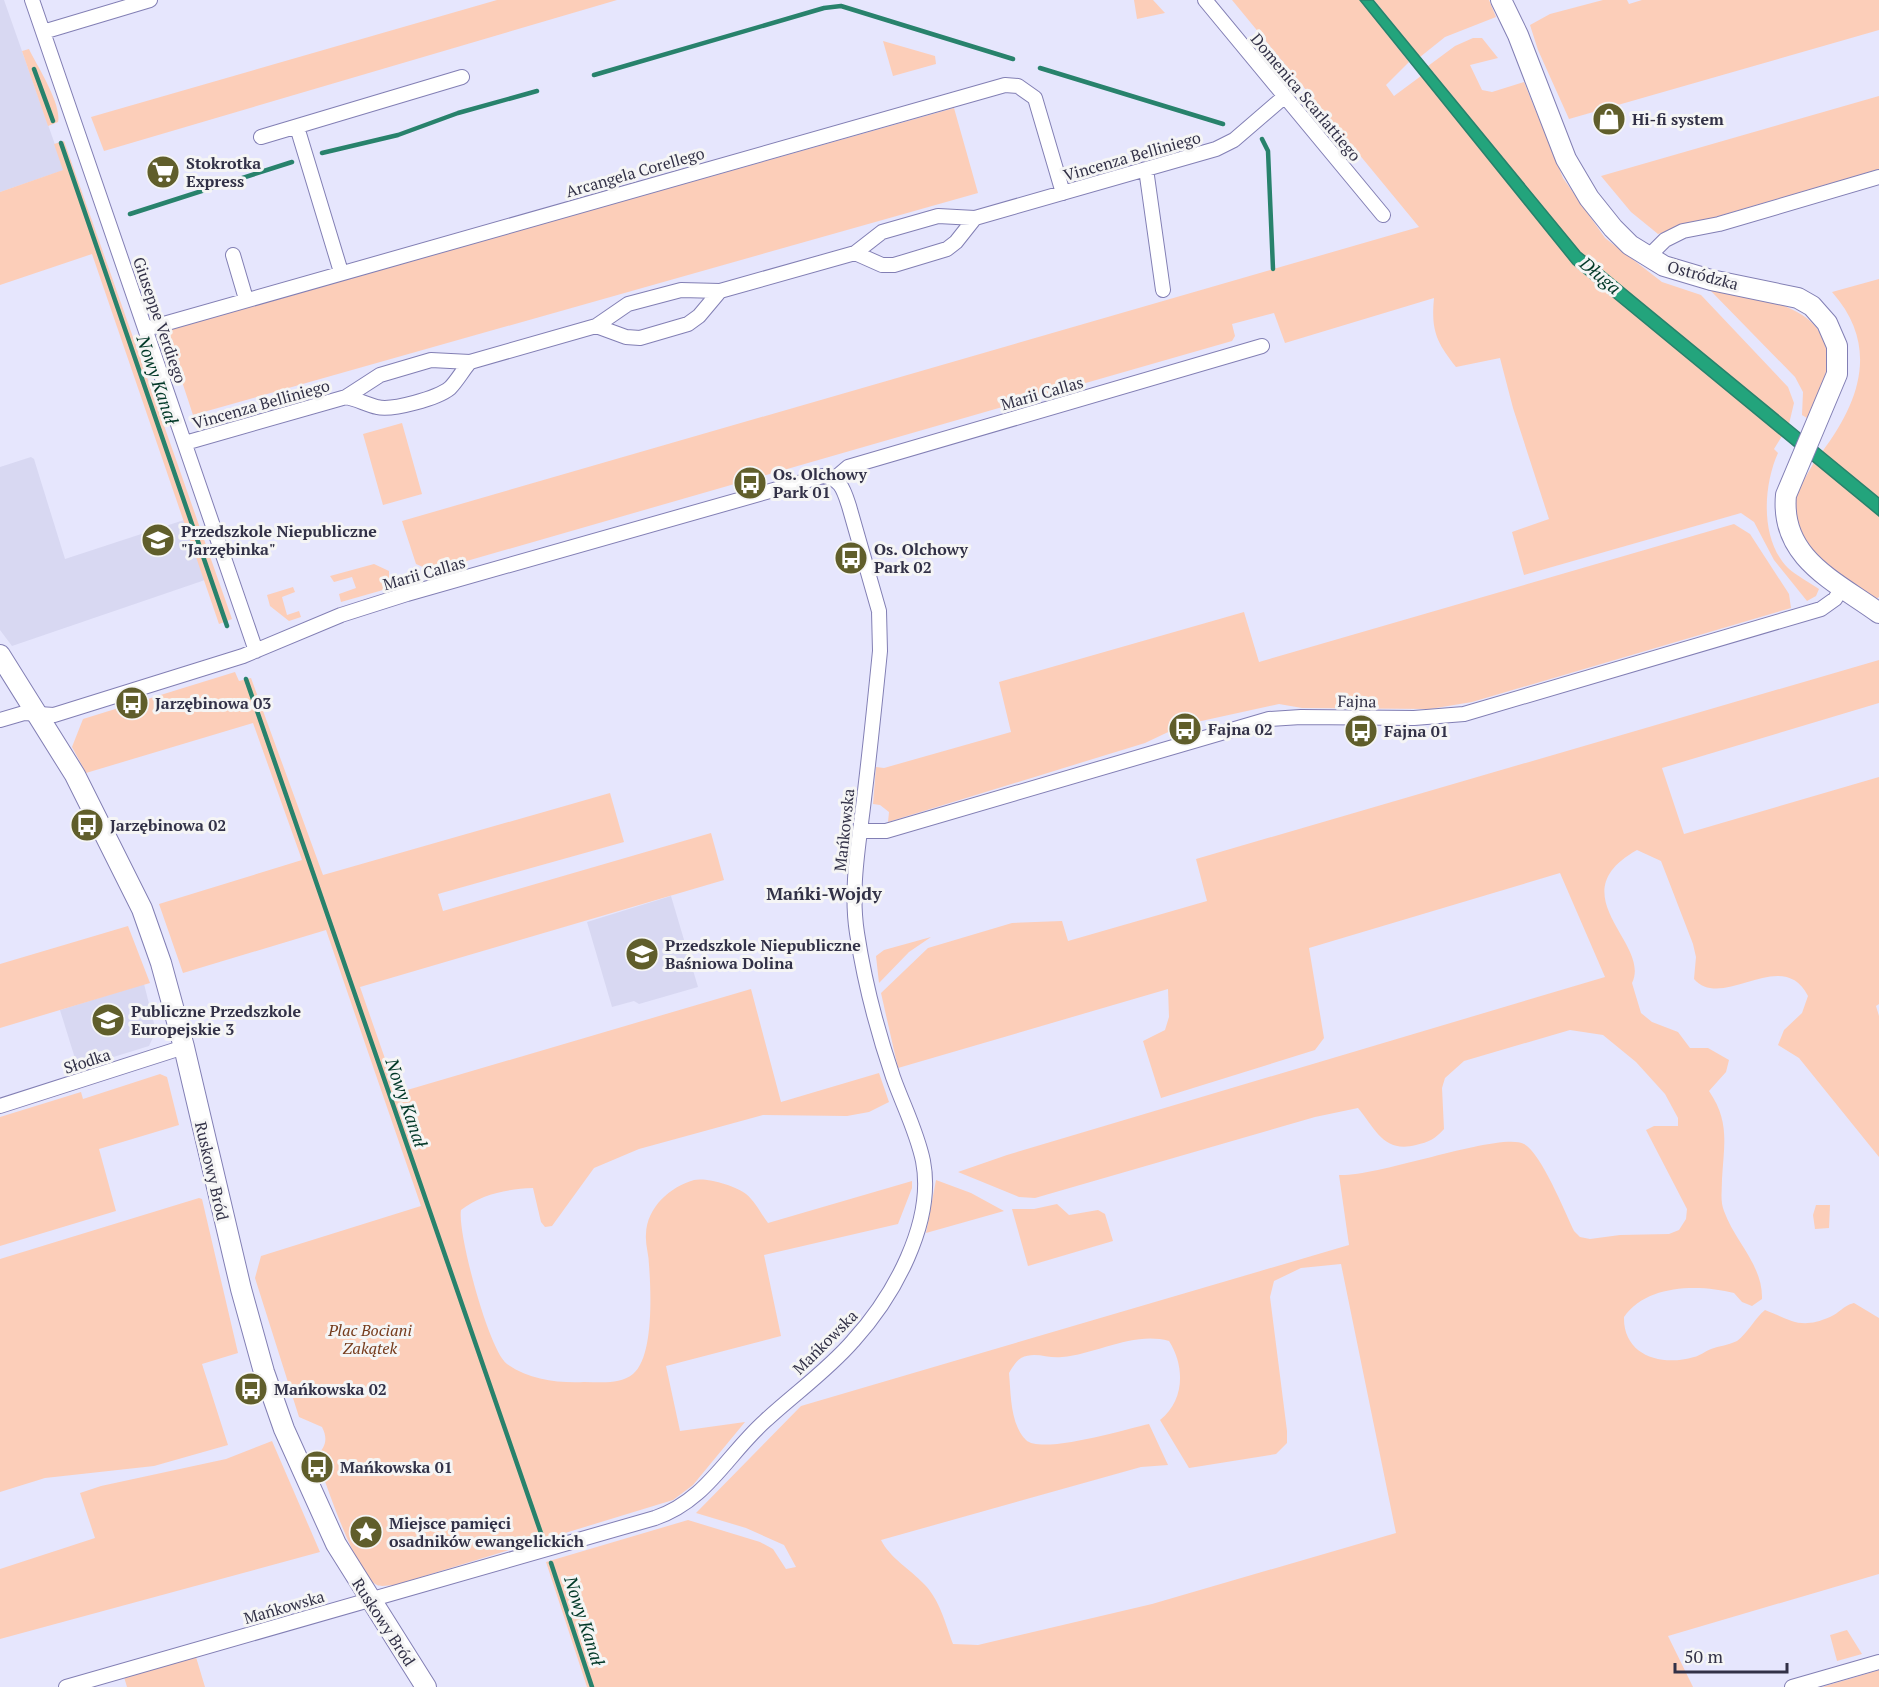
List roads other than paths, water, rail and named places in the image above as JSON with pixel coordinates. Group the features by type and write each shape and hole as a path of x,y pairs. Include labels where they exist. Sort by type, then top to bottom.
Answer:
{"street":[{"name":"Giuseppe Verdiego","path":"32,0 256,651"},
{"path":"43,32 150,0"},
{"name":"Domenica Scarlattiego","path":"1205,0 1383,215"},
{"name":"Ostródzka","path":"1501,0 1518,35 1566,159 1601,214 1630,245 1648,257 1690,275 1798,298 1820,314 1833,334 1839,360 1837,374 1786,495 1784,512 1788,529 1802,557 1879,614"},
{"path":"261,137 462,77"},
{"name":"Arcangela Corellego","path":"146,329 1005,86 1018,86 1035,98 1063,193"},
{"name":"Vincenza Belliniego","path":"185,443 346,397 380,375 431,360 470,362 596,326 628,304 681,290 720,291 855,253 882,232 938,216 975,218 1226,145 1284,97"},
{"path":"297,126 341,272"},
{"path":"1146,169 1164,290"},
{"path":"1648,257 1665,240 1683,231 1710,226 1879,177"},
{"path":"855,253 882,265 894,265 947,249 957,243 975,218"},
{"path":"233,255 246,299"},
{"path":"596,326 626,337 640,338 688,324 699,316 720,291"},
{"name":"Marii Callas","path":"0,720 24,713 54,715 256,651 341,615 386,601 829,477 848,467 1262,346"},
{"name":"Vincenza Belliniego","path":"346,397 361,400 376,407 391,408 437,395 450,388 470,362"},
{"name":"Mańkowska","path":"66,1687 644,1522 681,1508 701,1493 764,1421 853,1342 883,1301 916,1233 923,1206 925,1177 918,1143 886,1055 858,940 855,893 880,651 880,621 844,488 829,477"},
{"name":"Fajna","path":"861,831 886,831 1269,719 1301,717 1437,718 1493,708 1821,609 1835,599 1843,587"},
{"name":"Ruskowy Bród","path":"0,655 39,714 99,820 142,909 161,963 184,1047 239,1282 264,1372 284,1429 324,1521 426,1687"},
{"name":"Słodka","path":"0,1106 184,1047"},
{"path":"1792,1687 1879,1662"}],"water":[{"name":"Długa","path":"1360,0 1373,0 1580,252 1879,498 1879,516 1573,264"}],"waterway":[{"path":"594,75 824,8 841,6 1013,59"},
{"path":"1040,68 1223,124"},
{"name":"Nowy Kanał","path":"34,69 53,121"},
{"path":"322,153 398,135 458,113 537,91"},
{"path":"1262,139 1268,151 1273,269"},
{"name":"Nowy Kanał","path":"61,143 227,626"},
{"path":"130,214 292,162"},
{"name":"Nowy Kanał","path":"246,679 542,1536"},
{"name":"Nowy Kanał","path":"551,1563 592,1687"}],"place":[{"name":"Hi-fi system","path":"1609,119"},
{"name":"Stokrotka Express","path":"163,172"},
{"name":"Os. Olchowy Park 01","path":"750,483"},
{"name":"Przedszkole Niepubliczne \"Jarzębinka\"","path":"158,540"},
{"name":"Os. Olchowy Park 02","path":"851,558"},
{"name":"Jarzębinowa 03","path":"132,703"},
{"name":"Fajna 02","path":"1185,729"},
{"name":"Fajna 01","path":"1361,731"},
{"name":"Jarzębinowa 02","path":"87,825"},
{"name":"Przedszkole Niepubliczne Baśniowa Dolina","path":"642,954"},
{"name":"Publiczne Przedszkole Europejskie 3","path":"108,1020"},
{"name":"Mańkowska 02","path":"251,1389"},
{"name":"Mańkowska 01","path":"317,1467"},
{"name":"Miejsce pamięci osadników ewangelickich","path":"366,1532"}],"district":[{"name":"Mańki-Wojdy","path":"824,894"}],"park label":[{"name":"Plac Bociani Zakątek","path":"370,1339"}]}
